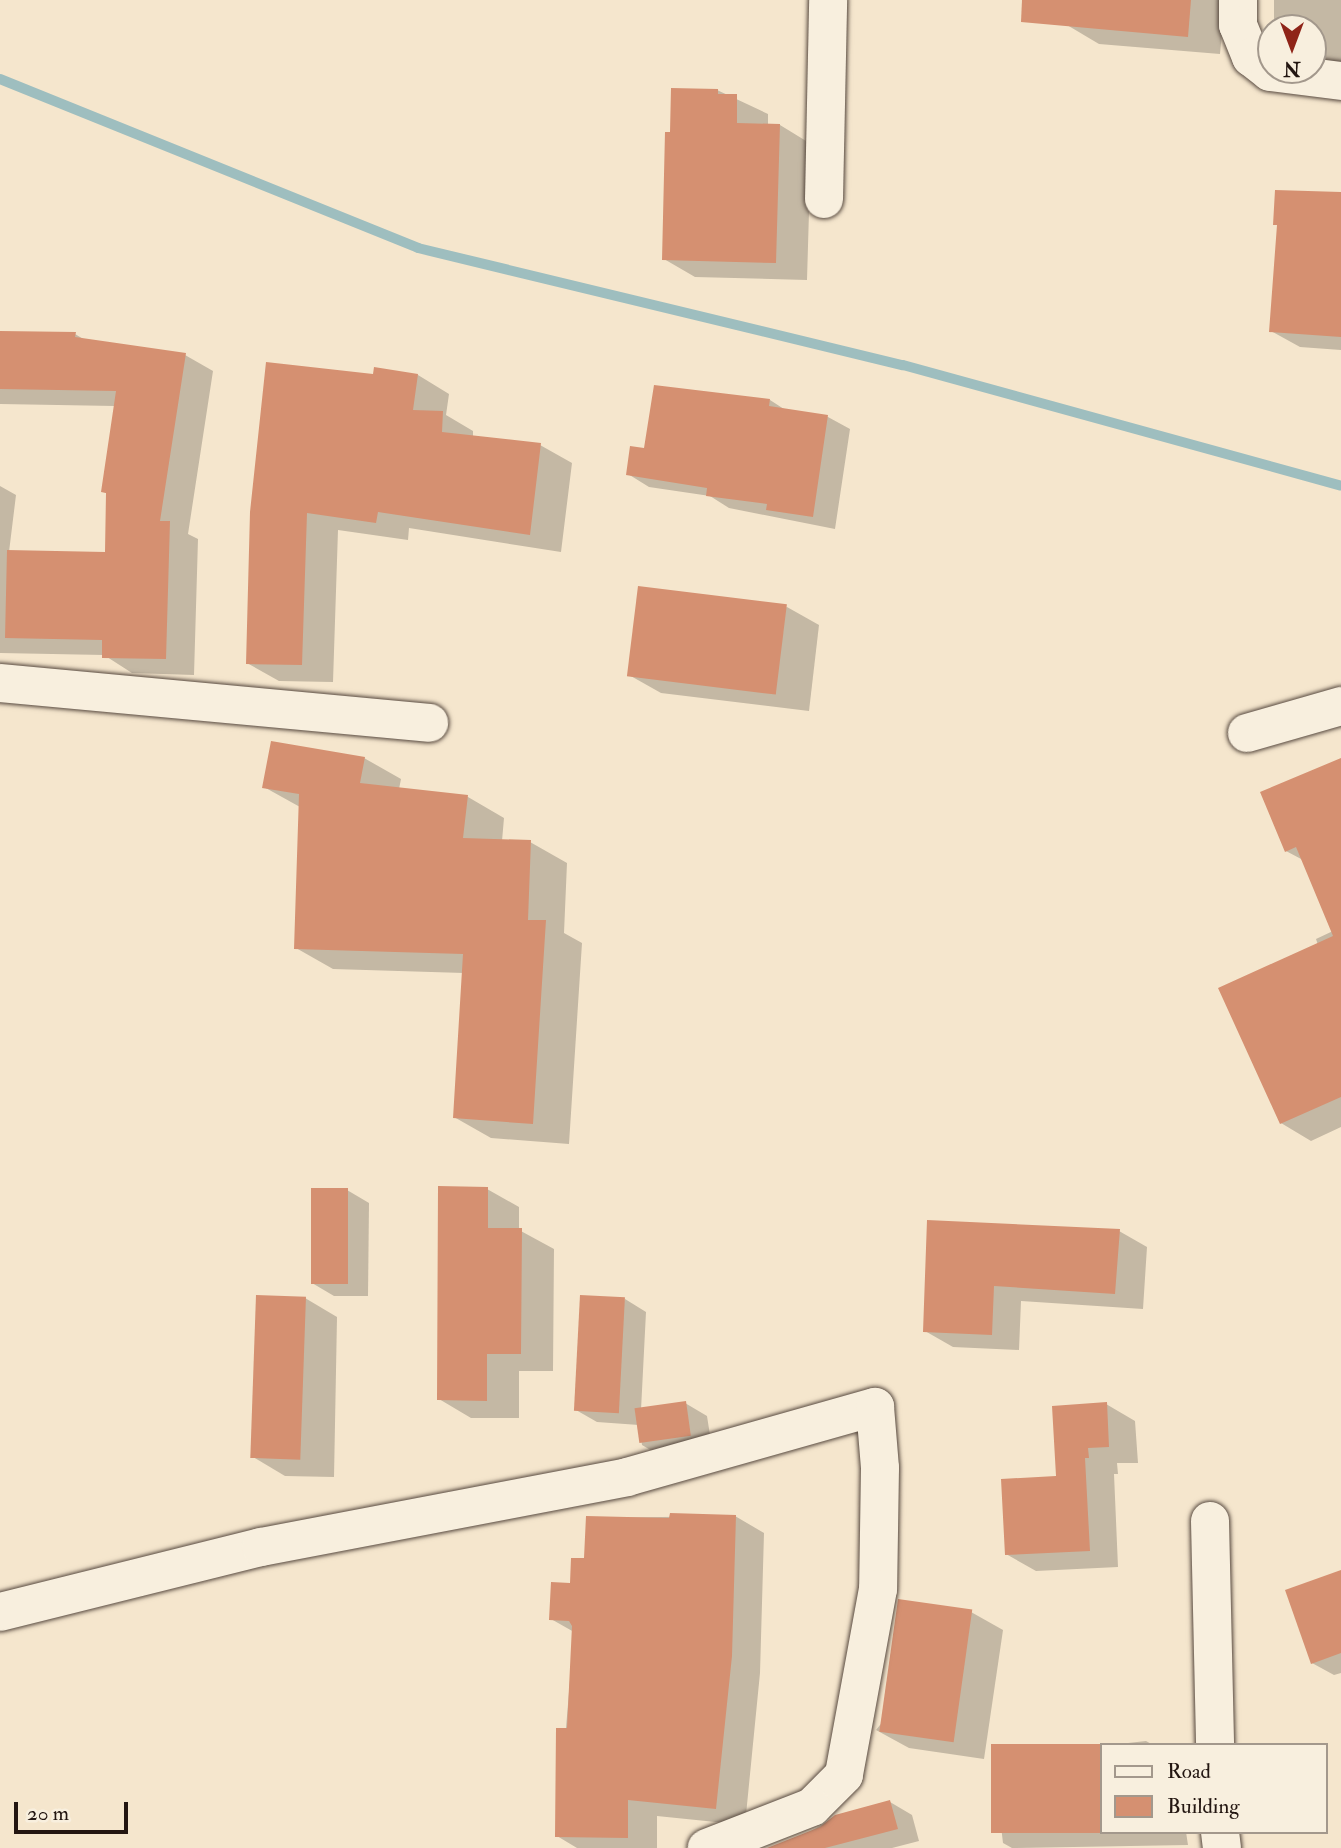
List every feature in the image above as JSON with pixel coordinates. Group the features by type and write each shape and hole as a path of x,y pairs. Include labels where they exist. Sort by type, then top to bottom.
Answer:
{"street":[{"path":"824,199 828,0"},
{"path":"1238,0 1238,25 1251,57 1270,72 1341,82"},
{"path":"0,683 429,723"},
{"path":"1247,733 1341,706"},
{"path":"0,1612 261,1547 627,1477 875,1407 878,1589 844,1775 812,1807 707,1848"},
{"path":"1210,1521 1215,1743"}],"building":[{"path":"1022,0 1191,0 1188,37 1021,22"},
{"path":"671,88 718,89 718,94 737,94 737,123 780,124 776,263 662,260 665,132 670,132"},
{"path":"1275,190 1341,192 1341,337 1269,332 1277,225 1273,225"},
{"path":"0,331 76,332 75,337 186,353 160,521 170,521 166,659 102,658 102,640 5,638 7,550 105,552 106,493 101,492 116,391 0,389"},
{"path":"266,362 373,374 374,367 418,374 413,410 443,411 442,432 541,443 530,535 378,512 376,523 307,513 302,665 246,664 250,512"},
{"path":"654,385 770,399 769,406 828,415 813,517 766,510 767,504 706,496 707,488 626,475 630,446 644,448"},
{"path":"638,586 787,604 776,695 627,676"},
{"path":"271,741 365,757 360,783 468,795 463,838 531,840 528,920 546,920 533,1124 453,1118 463,954 294,949 299,794 262,788"},
{"path":"1341,758 1341,1097 1280,1124 1218,988 1333,936 1296,847 1285,852 1260,792"},
{"path":"438,1186 488,1187 488,1228 522,1228 521,1354 487,1354 487,1401 437,1400"},
{"path":"311,1188 348,1188 348,1284 311,1284"},
{"path":"927,1220 1120,1229 1115,1294 994,1286 992,1335 923,1332"},
{"path":"256,1295 306,1297 300,1460 250,1458"},
{"path":"580,1295 625,1297 619,1413 574,1411"},
{"path":"686,1401 691,1436 639,1443 635,1408"},
{"path":"1107,1402 1109,1447 1088,1448 1089,1458 1085,1458 1090,1551 1005,1555 1001,1479 1056,1476 1052,1406"},
{"path":"670,1513 736,1515 732,1656 716,1809 628,1800 628,1838 555,1837 556,1728 567,1728 572,1626 569,1621 549,1620 551,1582 570,1583 571,1558 584,1558 586,1516 669,1518"},
{"path":"1341,1570 1341,1653 1311,1664 1285,1590"},
{"path":"898,1599 972,1609 954,1742 879,1732"},
{"path":"991,1744 1100,1744 1100,1833 991,1833"},
{"path":"890,1800 898,1829 825,1848 767,1848 820,1827 835,1815"}],"waterway":[{"path":"0,79 418,248 903,365 1341,486"}]}
